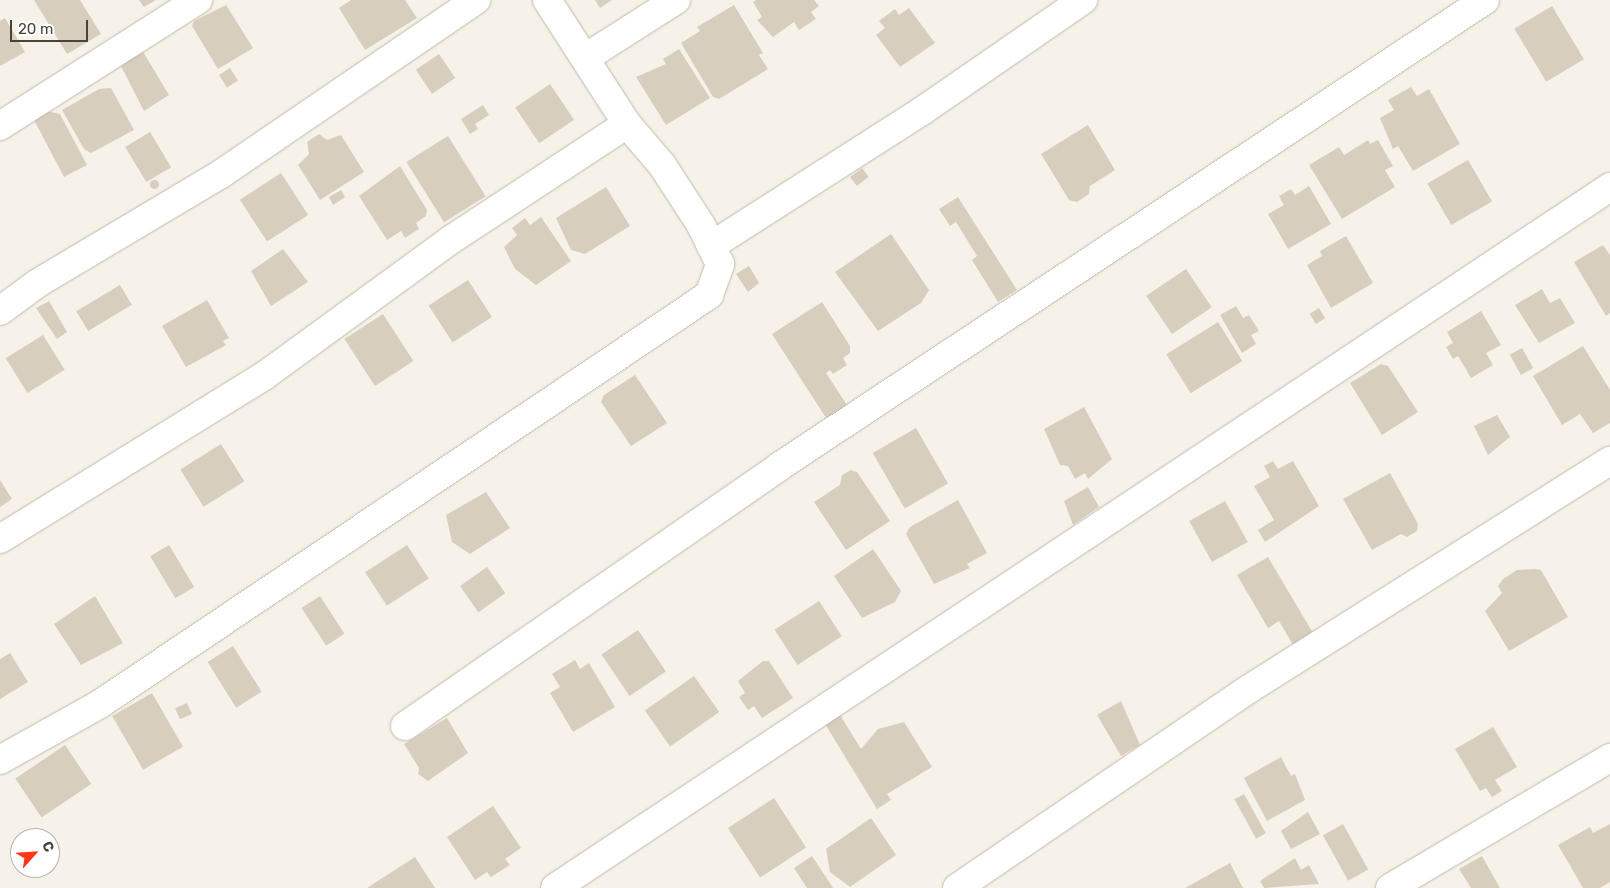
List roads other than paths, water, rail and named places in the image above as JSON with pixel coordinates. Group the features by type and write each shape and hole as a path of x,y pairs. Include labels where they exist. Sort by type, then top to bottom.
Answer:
{"street":[{"path":"0,126 198,0"},
{"path":"0,311 38,283 221,174 476,0"},
{"path":"0,760 100,704 709,296 720,264 711,246 662,165 627,124 547,0"},
{"path":"585,58 676,0"},
{"path":"711,246 922,111 1084,0"},
{"path":"405,726 796,454 1485,0"},
{"path":"0,539 264,376 452,239 627,124"},
{"path":"555,888 1610,187"},
{"path":"957,888 1249,689 1610,461"},
{"path":"1390,888 1610,758"}]}
